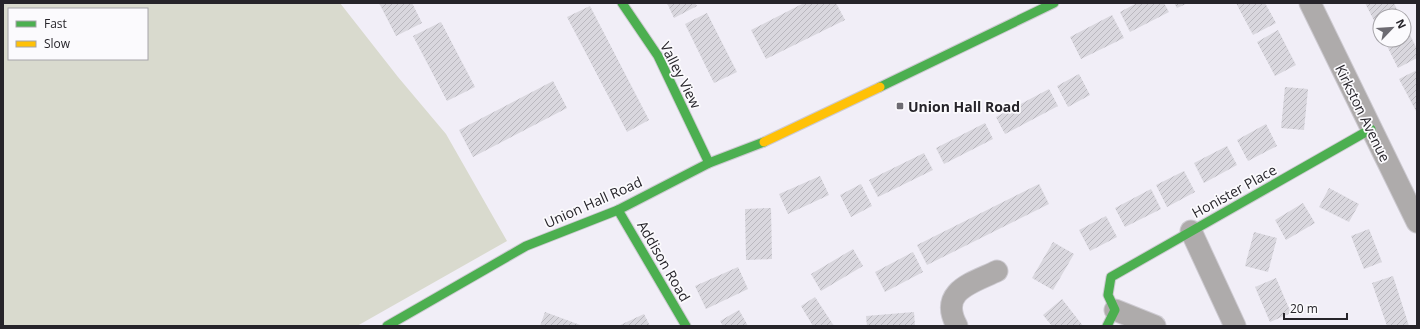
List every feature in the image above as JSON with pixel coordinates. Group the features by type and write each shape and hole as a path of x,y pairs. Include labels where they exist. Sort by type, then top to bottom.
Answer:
{"street":[{"name":"Valley View","path":"622,3 658,56 709,162"},
{"name":"Union Hall Road","path":"387,326 526,246 618,210 709,162 769,140 1054,3"},
{"name":"Kirkston Avenue","path":"1310,3 1417,222"},
{"name":"Honister Place","path":"1111,318 1108,295 1111,277 1371,130"},
{"name":"Addison Road","path":"618,210 686,326"},
{"path":"1191,231 1235,326"},
{"path":"957,326 952,316 950,306 960,288 997,271"},
{"path":"1111,318 1155,326"}],"shaded area":[{"path":"3,3 340,3 398,77 446,134 507,241 357,326 3,326"}],"building":[{"path":"379,3 412,3 422,23 396,36"},
{"path":"667,3 695,3 697,6 674,18"},
{"path":"804,3 836,3 845,20 766,59 751,30"},
{"path":"1137,3 1164,3 1169,12 1130,32 1120,12"},
{"path":"1174,3 1188,3 1177,8"},
{"path":"1236,3 1265,3 1276,23 1253,35"},
{"path":"1365,3 1394,3 1396,8 1372,8 1372,17"},
{"path":"590,6 649,120 627,132 567,17"},
{"path":"707,13 737,72 714,83 685,24"},
{"path":"1112,15 1124,38 1081,59 1070,37"},
{"path":"441,22 475,87 447,101 413,36"},
{"path":"1278,30 1296,65 1275,76 1257,42"},
{"path":"1412,39 1417,49 1417,58 1398,68 1388,48 1412,48"},
{"path":"1417,70 1417,113 1399,79"},
{"path":"1079,74 1090,95 1068,107 1057,86"},
{"path":"553,81 567,108 473,157 459,130"},
{"path":"1285,87 1308,89 1304,130 1281,128"},
{"path":"1049,89 1058,106 1005,134 996,117"},
{"path":"985,123 993,139 944,164 936,148"},
{"path":"1266,124 1277,146 1248,161 1237,140"},
{"path":"1227,146 1237,165 1204,183 1194,163"},
{"path":"924,153 933,170 878,197 869,180"},
{"path":"1184,171 1195,192 1167,207 1156,185"},
{"path":"820,176 829,195 788,214 779,194"},
{"path":"861,184 872,206 851,217 840,195"},
{"path":"1039,184 1049,204 927,265 917,245"},
{"path":"1329,188 1359,204 1349,222 1319,207"},
{"path":"1151,189 1161,209 1125,227 1115,208"},
{"path":"1303,203 1315,223 1286,240 1275,220"},
{"path":"771,208 772,259 746,260 745,209"},
{"path":"1106,216 1117,237 1090,251 1079,230"},
{"path":"1369,229 1382,262 1364,269 1351,236"},
{"path":"1254,232 1277,238 1268,272 1245,266"},
{"path":"1053,242 1074,254 1053,290 1032,278"},
{"path":"853,249 863,266 821,291 811,274"},
{"path":"913,252 923,272 885,292 875,272"},
{"path":"738,267 748,289 706,309 695,286"},
{"path":"1393,276 1409,326 1387,326 1372,283"},
{"path":"1276,278 1291,313 1270,322 1255,287"},
{"path":"815,297 834,326 813,326 801,306"},
{"path":"1062,299 1083,326 1052,326 1043,315"},
{"path":"739,310 748,326 723,326 720,321"},
{"path":"545,312 583,326 540,326"},
{"path":"914,312 915,326 867,326 866,316"},
{"path":"644,314 650,326 618,326"}],"traffic: fast":[{"path":"622,3 658,56 709,163"},
{"path":"880,87 1054,3"},
{"path":"1107,326 1115,310 1108,295 1111,277 1371,129"},
{"path":"387,326 526,246 618,210 709,163 764,142"},
{"path":"618,210 686,326"}],"traffic: slow":[{"path":"764,142 880,87"}],"place":[{"name":"Union Hall Road","path":"900,106"}]}
